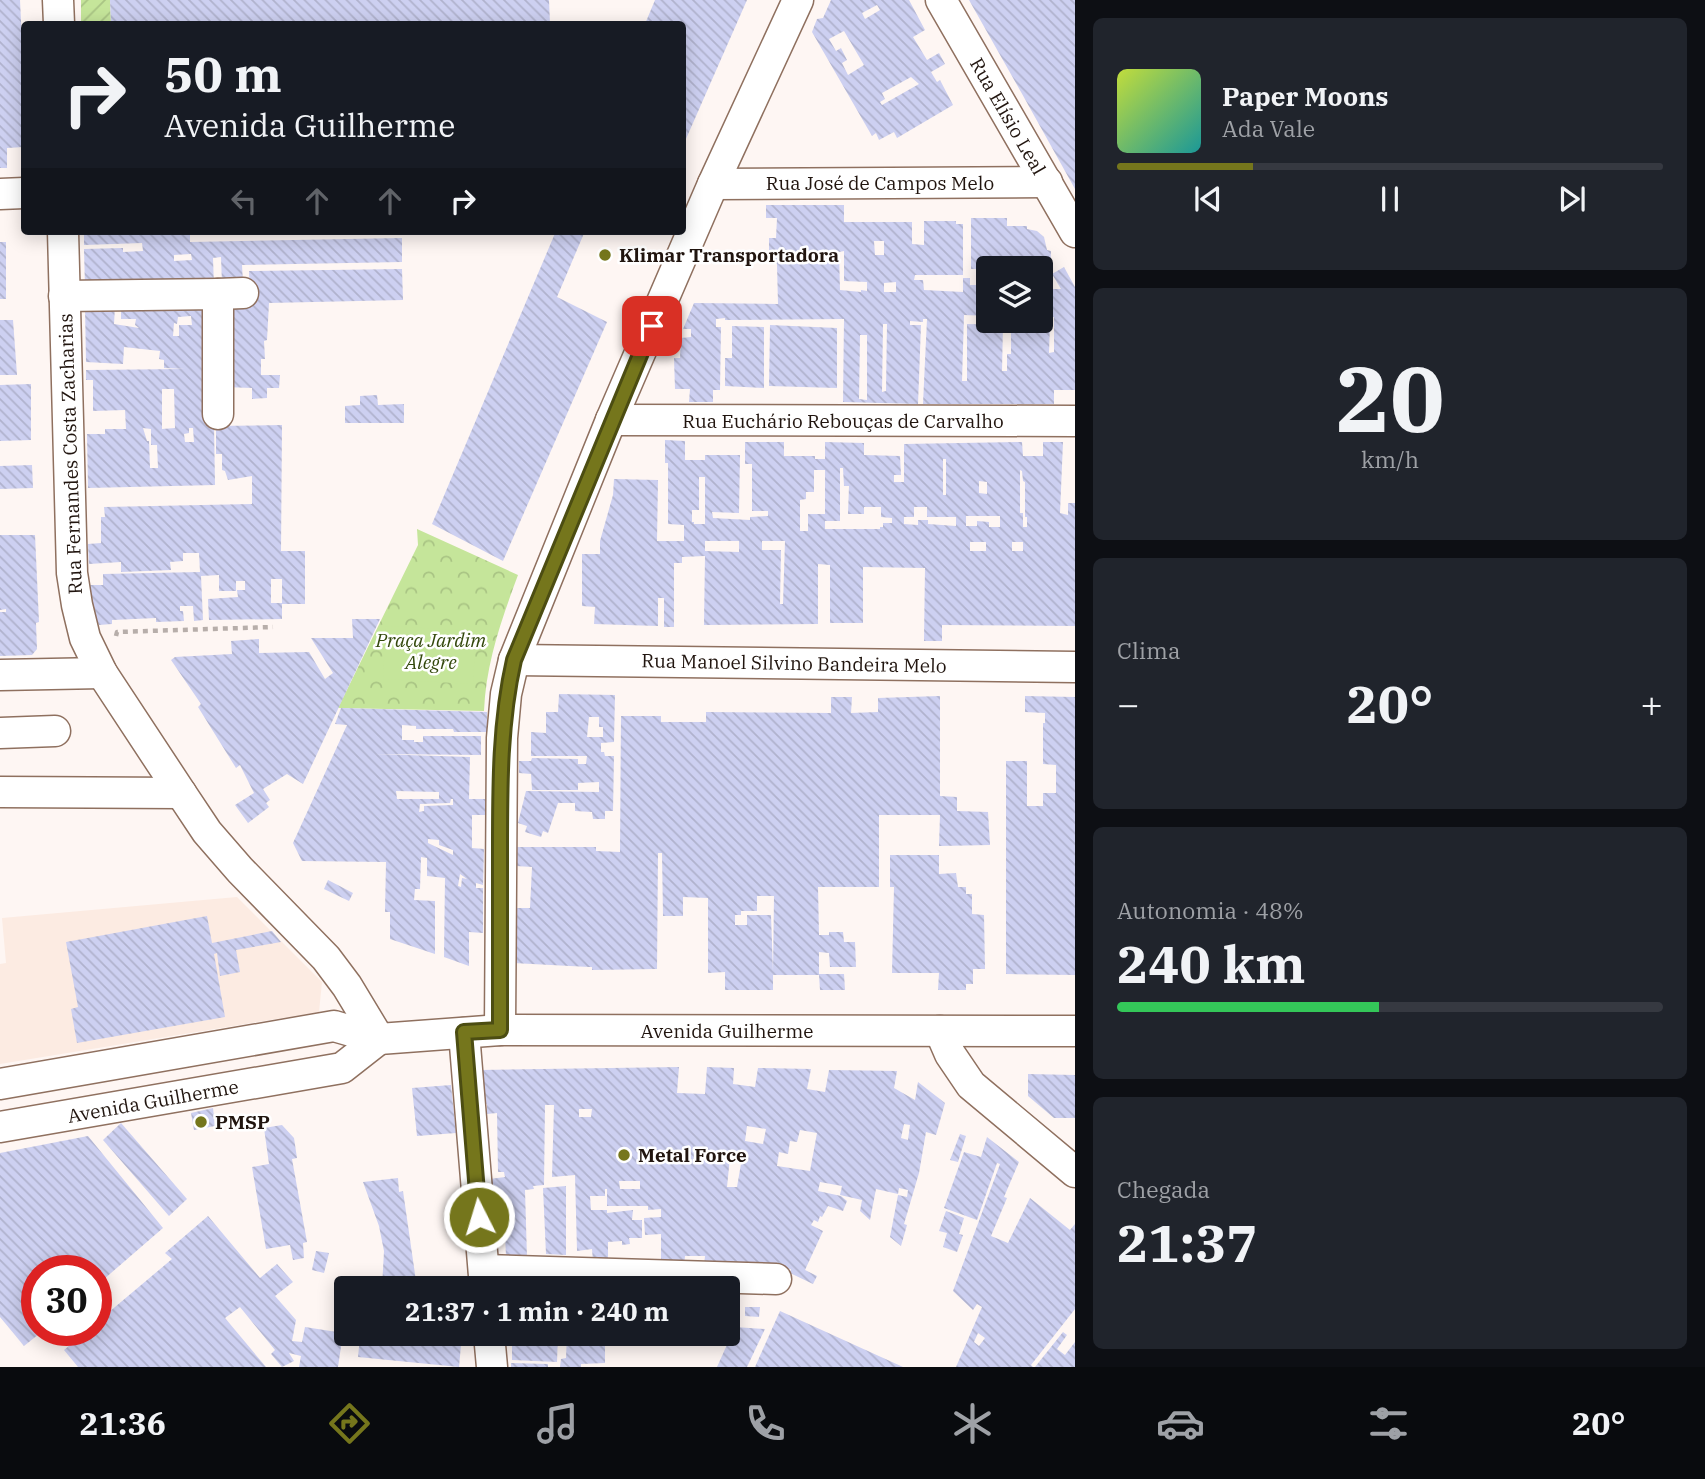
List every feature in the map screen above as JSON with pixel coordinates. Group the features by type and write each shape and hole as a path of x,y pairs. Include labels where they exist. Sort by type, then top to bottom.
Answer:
{"street":[{"path":"58,0 59,21"},
{"path":"500,1030 502,738 506,694 514,660 611,420 713,184 798,0"},
{"name":"Rua Elísio Leal","path":"941,0 1075,232"},
{"name":"Rua José de Campos Melo","path":"713,184 1047,182"},
{"path":"0,194 21,193"},
{"name":"Rua Fernandes Costa Zacharias","path":"62,235 72,573 76,605 85,638 102,673 207,832 240,870 326,958 348,986 379,1039"},
{"path":"64,296 230,294 218,414"},
{"name":"Rua Euchário Rebouças de Carvalho","path":"611,420 1075,421"},
{"name":"Rua Manoel Silvino Bandeira Melo","path":"514,660 1075,667"},
{"path":"0,675 102,673"},
{"path":"0,733 55,731"},
{"path":"0,792 181,793"},
{"name":"Avenida Guilherme","path":"1,1084 334,1026 379,1039 500,1030 1075,1031"},
{"path":"940,1031 950,1054 971,1086 1075,1172"},
{"path":"464,1032 485,1276"},
{"name":"Avenida Guilherme","path":"5,1127 342,1068 379,1039"},
{"path":"1,1084 5,1127"},
{"path":"740,1279 776,1279"},
{"path":"490,1346 492,1367"}],"path":[{"path":"116,644 117,632 273,627"}],"shaded area":[{"path":"237,897 322,982 319,1012 0,1064 0,964 6,963 2,918"}],"green space":[{"path":"81,0 110,0 111,21 81,21"},
{"name":"Praça Jardim Alegre","path":"417,529 518,575 491,659 484,711 338,708 418,545"},
{"path":"386,626 476,631 473,684 383,679"}],"building":[{"path":"0,0 20,0 21,147 7,148 7,168 0,168"},
{"path":"110,0 549,0 550,21 111,21"},
{"path":"655,0 747,0 686,139 686,21 646,21"},
{"path":"831,0 909,0 925,30 913,37 927,60 939,53 945,64 931,72 937,82 940,80 953,105 897,138 894,132 879,140 876,133 872,136 812,32 817,19 823,18","holes":["877,5 880,10 865,19 862,13","844,31 864,65 848,75 842,63 847,60 841,48 836,51 829,39","911,77 919,84 882,105 880,102 885,99 882,93"]},
{"path":"969,0 1075,0 1075,189 1021,92"},
{"path":"766,205 844,205 844,222 912,222 912,244 924,245 924,221 956,221 956,224 963,224 963,275 915,275 914,280 923,280 924,290 963,292 963,278 970,278 970,285 976,285 976,315 964,315 962,381 967,381 967,324 976,324 976,333 1003,333 1002,371 1007,371 1007,354 1011,354 1011,333 1050,333 1049,353 1054,352 1053,289 1061,289 1053,273 1064,267 1075,287 1075,390 1054,390 1054,404 923,404 927,319 923,319 923,322 910,321 910,325 921,325 918,404 843,402 844,319 725,318 716,319 716,327 721,327 720,390 713,390 713,402 689,402 690,389 675,389 674,358 680,358 681,338 691,337 691,329 683,329 694,303 778,304 777,264 769,264 769,238 776,238 777,218 766,218","holes":["874,241 884,241 884,255 875,255","844,251 844,281 867,282 867,291 840,290 839,252","896,282 896,292 884,292 884,283","883,324 887,324 886,391 882,392","860,335 867,335 867,400 859,399"]},
{"path":"971,218 1007,218 1007,226 1027,226 1027,229 1037,231 1044,237 1047,250 1051,251 1051,256 976,256 976,269 971,269"},
{"path":"84,235 190,235 190,242 402,238 402,262 242,265 243,283 222,284 221,257 213,258 214,287 85,287 84,249 123,248 123,252 143,251 142,243 84,245","holes":["191,254 192,260 174,261 174,255"]},
{"path":"554,235 583,235 557,297 607,322 503,561 432,524"},
{"path":"0,242 6,242 6,299 0,299"},
{"path":"402,269 403,300 269,303 267,340 264,341 265,359 261,359 261,375 280,375 279,388 267,388 267,398 252,399 252,388 224,387 224,304 250,303 249,271"},
{"path":"212,303 215,485 88,488 87,434 105,434 105,429 126,429 125,410 93,411 93,380 86,380 86,370 185,369 164,368 164,360 159,359 160,351 124,347 123,364 86,362 85,306 115,306 114,324 139,328 135,325 136,319 121,319 121,304","holes":["191,316 192,325 179,325 179,336 173,336 174,323 177,324 178,317","162,389 174,389 175,428 162,429","143,428 151,429 151,445 157,445 158,468 150,468","189,428 193,428 194,442 185,442 184,434 189,433"]},
{"path":"0,320 13,320 17,375 0,375"},
{"path":"770,325 837,328 837,388 769,386"},
{"path":"732,326 764,327 764,388 725,386 725,358 732,358"},
{"path":"31,384 31,440 0,441 0,385"},
{"path":"377,395 378,405 404,404 404,423 345,423 345,406 360,405 360,396"},
{"path":"282,425 281,551 305,551 305,604 282,604 282,619 209,620 208,599 238,597 237,590 245,590 245,581 236,581 236,591 219,591 219,575 201,576 203,620 194,621 193,606 180,606 184,621 156,622 156,618 112,620 112,624 99,625 90,608 89,585 103,585 103,574 200,572 199,553 183,553 183,561 170,562 171,570 121,572 121,562 89,564 88,544 101,543 101,517 105,517 104,507 252,504 252,476 228,480 222,470 222,454 216,454 216,426","holes":["271,579 282,579 282,603 271,603"]},
{"path":"665,440 685,441 685,460 705,460 705,455 740,455 739,513 712,512 713,518 750,520 750,517 768,516 768,511 752,511 752,464 745,464 745,442 784,442 784,456 815,456 815,459 825,459 825,442 864,443 864,455 900,456 901,475 894,475 894,482 904,482 904,444 1022,442 1023,456 1043,456 1043,442 1063,442 1060,513 1068,515 1068,503 1075,503 1075,626 942,625 942,641 924,641 925,568 863,567 863,623 830,623 830,565 818,564 818,624 704,625 705,556 682,557 682,563 674,563 674,627 664,627 664,598 658,598 658,626 594,624 595,607 582,606 582,554 600,554 600,541 613,495 614,479 658,480 657,541 684,541 684,525 668,524 668,463 665,463","holes":["943,459 946,459 946,495 943,495","840,468 843,468 844,486 849,486 848,514 864,514 864,507 881,507 881,517 892,518 892,523 883,523 880,529 825,529 825,521 840,521","814,470 825,470 825,514 808,514 808,531 800,531 800,500 806,499 806,492 814,492","1020,470 1025,482 1027,517 1027,527 1023,527 1023,513 1020,513","699,477 705,477 705,524 692,522 692,510 699,510","979,481 987,482 987,494 979,493","914,507 927,507 927,517 956,517 956,526 928,524 928,520 918,520 918,525 904,524 904,517 914,517","966,516 1000,516 1000,527 989,527 989,522 977,521 977,526 966,526","705,541 739,541 739,552 705,551","762,541 785,541 783,604 780,604 781,550 762,550","970,542 986,542 986,551 970,551","1012,542 1023,542 1023,551 1012,551"]},
{"path":"32,465 33,488 0,489 0,466"},
{"path":"0,535 35,535 39,622 36,623 37,649 32,655 0,656 0,612 6,612 6,609 0,610"},
{"path":"352,619 380,619 303,784 287,774 263,789 270,800 266,803 269,807 248,823 235,805 254,793 240,765 236,768 198,707 201,704 171,660 175,657 232,654 231,641 259,639 259,653 309,652 325,679 333,673 311,638 353,638"},
{"path":"559,694 615,695 614,742 601,743 601,752 604,752 605,756 614,756 613,811 605,811 605,819 593,819 592,812 575,811 575,803 558,803 548,833 543,831 541,837 525,832 527,826 518,823 526,791 599,792 599,782 578,783 578,790 532,790 531,774 519,773 519,761 531,761 532,758 578,759 578,764 586,764 587,756 531,756 531,732 546,733 546,712 558,712","holes":["589,717 599,717 603,737 587,737"]},
{"path":"940,696 940,796 957,797 957,811 988,812 990,845 939,846 940,815 879,815 879,887 818,887 819,935 843,932 844,942 855,942 856,967 830,967 829,953 819,952 819,974 844,974 845,990 820,990 819,975 773,975 773,990 725,990 725,972 708,973 708,898 683,897 683,916 663,916 662,853 658,853 657,969 592,970 592,967 513,963 515,908 530,908 532,867 516,866 517,847 596,847 596,851 620,852 621,716 661,716 661,722 706,722 706,712 831,713 831,697 852,697 851,713 878,712 878,698","holes":["757,896 774,896 773,972 771,915 747,915 747,925 735,925 735,915 741,915 741,911 757,911"]},
{"path":"1025,696 1075,697 1075,975 1006,974 1006,761 1027,761 1027,806 1043,806 1043,793 1056,793 1056,765 1043,764 1045,713 1025,712"},
{"path":"341,708 487,712 487,732 416,729 416,726 402,725 402,740 414,742 423,742 423,736 481,736 481,755 375,754 470,757 469,799 486,799 485,815 472,815 472,848 484,849 483,885 476,883 476,888 483,888 483,933 469,932 469,966 444,957 445,878 427,876 427,858 421,857 420,889 415,889 414,900 435,901 435,954 390,939 390,912 385,912 386,862 302,861 293,843 347,725 335,724","holes":["396,791 439,792 439,799 397,799","453,799 453,805 424,806 424,811 419,812 420,804 450,803","428,839 439,840 439,845 453,850 453,855 428,843","460,874 467,879 462,878 461,887 458,886"]},
{"path":"890,855 939,855 939,874 956,873 958,887 966,887 966,894 972,894 972,914 984,915 985,969 973,969 973,984 966,984 966,990 938,990 939,973 892,973 894,887 890,887"},
{"path":"328,880 353,893 349,901 324,889"},
{"path":"207,916 212,943 272,931 281,942 236,950 240,972 220,976 217,953 214,954 225,1017 77,1043 71,1009 78,1007 66,942"},
{"path":"679,1067 677,1093 705,1094 707,1067 734,1068 733,1084 755,1087 758,1068 811,1069 807,1089 825,1092 829,1070 897,1071 894,1088 915,1100 918,1082 945,1103 936,1135 926,1132 901,1246 890,1237 898,1195 907,1197 908,1190 899,1188 898,1194 876,1189 870,1220 860,1211 862,1200 840,1195 842,1186 820,1182 818,1191 841,1196 847,1201 843,1211 828,1206 818,1222 814,1220 811,1225 823,1231 805,1270 817,1276 813,1284 790,1273 791,1269 704,1266 705,1256 685,1256 684,1266 661,1266 661,1234 645,1235 644,1218 661,1217 661,1209 648,1210 648,1206 607,1206 607,1189 605,1196 590,1196 591,1210 607,1210 607,1213 633,1210 632,1220 642,1220 642,1238 629,1238 630,1244 622,1245 622,1241 608,1242 608,1263 593,1262 592,1249 577,1251 575,1175 552,1177 554,1105 545,1105 544,1185 525,1190 527,1258 506,1257 504,1212 493,1212 490,1179 505,1177 504,1172 498,1172 497,1113 487,1114 481,1070","holes":["579,1109 592,1109 591,1117 579,1117","904,1124 910,1125 908,1140 901,1138","747,1126 766,1129 763,1144 745,1141","800,1130 817,1133 810,1171 777,1166 779,1152 788,1154 790,1141 797,1142","730,1157 742,1158 737,1187 727,1187","619,1181 640,1181 640,1189 620,1189"]},
{"path":"1028,1074 1075,1075 1075,1118 1054,1118 1028,1096"},
{"path":"451,1085 456,1133 417,1136 412,1088"},
{"path":"213,1108 215,1126 194,1130 191,1113"},
{"path":"121,1123 187,1199 169,1216 103,1140"},
{"path":"282,1125 294,1138 297,1158 292,1159 307,1242 303,1243 304,1258 293,1260 290,1245 266,1249 252,1167 269,1164 264,1128"},
{"path":"960,1134 966,1136 958,1162 950,1160"},
{"path":"88,1136 163,1228 112,1272 112,1255 21,1255 21,1342 0,1317 0,1153"},
{"path":"987,1137 1019,1162 991,1236 1008,1243 1030,1198 1070,1230 1075,1224 1075,1309 1031,1365 1033,1367 956,1367 982,1307 977,1304 973,1310 953,1291 1000,1164 997,1163 977,1220 944,1208 964,1152 981,1157","holes":["978,1333 985,1338 979,1346 974,1342"]},
{"path":"398,1178 399,1192 403,1191 415,1276 383,1276 384,1251 379,1226 363,1182"},
{"path":"566,1186 566,1255 546,1254 543,1188"},
{"path":"946,1211 964,1218 959,1234 963,1235 957,1252 943,1247 947,1233 939,1231"},
{"path":"208,1216 260,1278 277,1264 293,1282 275,1296 296,1320 292,1341 302,1342 305,1327 334,1332 334,1346 341,1346 338,1367 299,1367 301,1356 289,1353 294,1361 282,1367 271,1354 275,1350 240,1307 225,1318 266,1367 78,1367 64,1350 69,1346 112,1346 112,1310 172,1259 165,1253"},
{"path":"316,1251 329,1253 324,1273 312,1270"},
{"path":"745,1307 760,1307 759,1317 745,1316"},
{"path":"780,1311 903,1367 755,1367"},
{"path":"740,1327 765,1329 747,1367 717,1367 726,1346 740,1346"},
{"path":"1063,1332 1067,1335 1057,1349 1065,1355 1075,1342 1075,1367 1035,1367"},
{"path":"359,1346 461,1346 459,1367 358,1357"},
{"path":"512,1346 558,1346 557,1362 512,1360"},
{"path":"566,1346 605,1346 605,1363 560,1367 561,1359 566,1358"},
{"path":"511,1363 548,1364 548,1367 511,1367"}],"place":[{"name":"Klimar Transportadora","path":"605,255"},
{"name":"PMSP","path":"201,1122"},
{"name":"Metal Force","path":"624,1155"}],"route":[{"path":"479,1217 464,1032 500,1030 500,818 506,694 514,660 652,326"}]}
